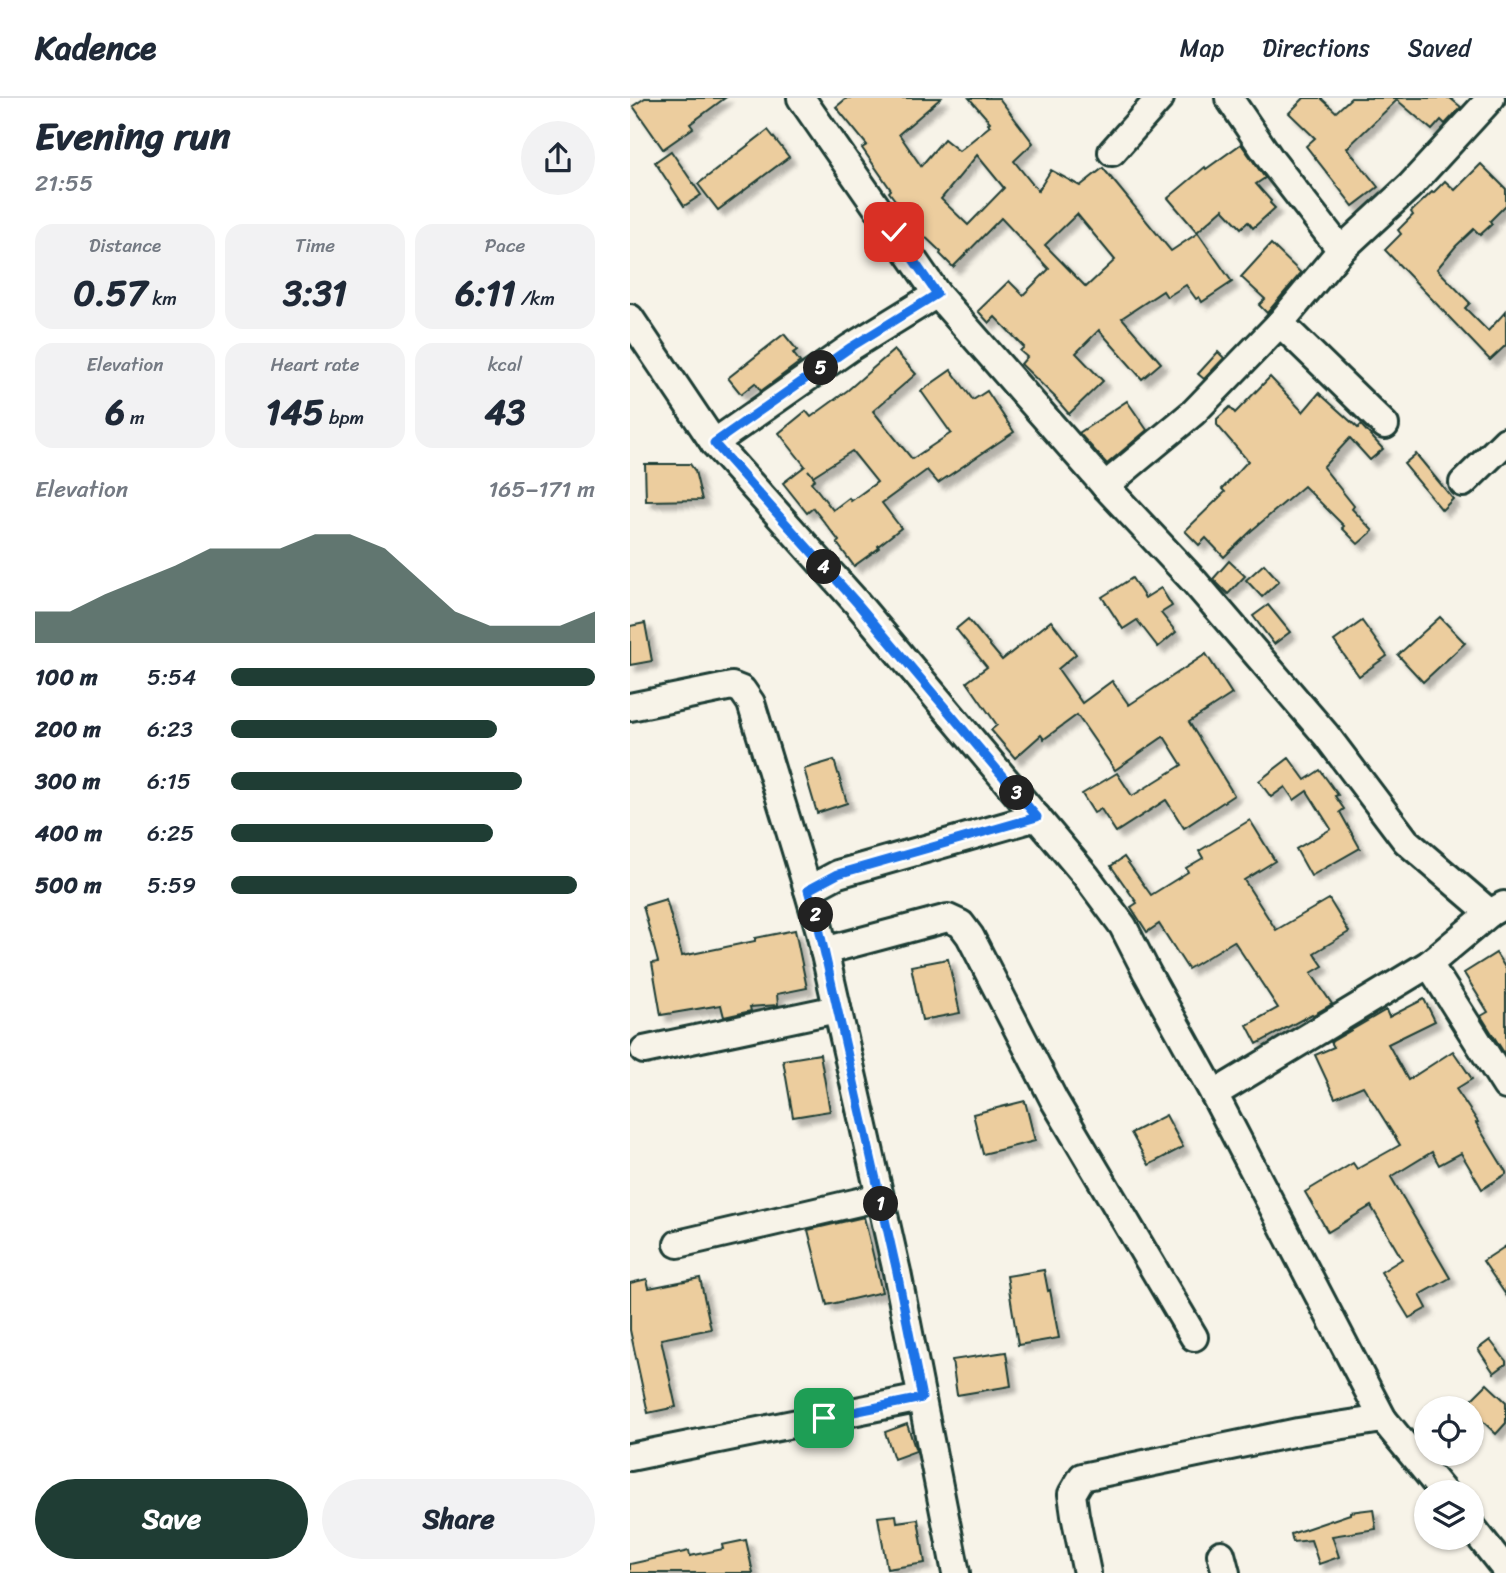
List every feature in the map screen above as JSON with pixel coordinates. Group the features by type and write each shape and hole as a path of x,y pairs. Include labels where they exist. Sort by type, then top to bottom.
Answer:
{"street":[{"path":"1112,152 1160,98"},
{"path":"1229,98 1272,160 1341,250"},
{"path":"1105,486 1194,412 1280,323 1341,250 1410,187 1491,98"},
{"path":"809,101 937,294 1105,486 1193,580 1317,725 1406,841 1498,909 1429,964 1214,1094"},
{"path":"714,443 851,347 937,294"},
{"path":"630,318 714,443 857,603 1086,876 1123,926 1214,1094 1383,1419 1433,1480"},
{"path":"1280,323 1385,425"},
{"path":"1463,483 1506,441"},
{"path":"630,707 732,686 742,690 751,703 824,951 880,1198 956,1573"},
{"path":"808,890 838,874 1037,817"},
{"path":"824,951 948,918 961,924 1054,1100 1194,1337"},
{"path":"1429,964 1506,1086"},
{"path":"645,1050 837,1009"},
{"path":"678,1244 880,1198"},
{"path":"630,1457 922,1398"},
{"path":"1087,1573 1072,1494 1082,1478 1298,1433 1383,1419"},
{"path":"1484,1542 1506,1570"}],"building":[{"path":"645,98 725,98 690,124 693,128 663,149 633,106"},
{"path":"847,98 941,98 899,134 921,166 944,139 959,151 990,126 990,122 969,98 999,98 1033,143 1014,161 1038,191 1051,170 1080,186 1103,168 1171,251 1198,233 1232,282 1202,302 1199,297 1196,299 1186,285 1167,297 1163,291 1122,318 1161,363 1142,379 1099,330 1076,353 1103,381 1069,414 1021,364 1027,357 1020,351 1024,347 995,317 989,323 978,311 1009,281 1023,295 1049,269 1001,218 953,267 918,230 889,192 891,190 862,148 867,145 836,107","holes":["977,155 1004,188 968,225 941,199","1077,214 1115,260 1086,287 1045,245"]},
{"path":"1304,98 1321,98 1336,112 1351,98 1450,98 1461,107 1445,124 1441,120 1432,130 1397,100 1347,148 1378,187 1353,206 1306,146 1315,138 1289,113"},
{"path":"768,130 789,157 718,210 698,184"},
{"path":"1241,144 1265,178 1256,184 1275,208 1253,228 1248,222 1241,228 1223,209 1197,232 1168,198 1205,167 1206,169"},
{"path":"671,151 701,195 684,206 655,162"},
{"path":"1481,164 1506,189 1506,205 1490,221 1492,224 1480,235 1474,229 1437,269 1470,303 1465,308 1488,331 1506,311 1506,345 1490,360 1385,250 1401,234 1398,230 1413,215 1411,212 1432,192 1445,181 1455,190"},
{"path":"1271,244 1301,273 1267,313 1259,305 1265,299 1241,277"},
{"path":"784,334 797,350 793,353 800,362 761,391 755,383 741,394 728,378"},
{"path":"894,350 916,374 873,411 912,459 951,433 921,391 951,370 973,400 987,391 1014,432 938,483 927,470 882,503 901,528 854,566 837,543 839,541 813,508 807,513 783,483 805,466 779,433 806,411 811,417 848,390","holes":["852,451 877,482 833,510 811,482 815,479 808,470 813,476"]},
{"path":"1218,352 1224,358 1204,379 1198,374"},
{"path":"1270,377 1303,412 1319,393 1358,428 1361,425 1383,449 1370,460 1350,438 1323,467 1354,506 1352,509 1373,531 1358,544 1304,486 1224,557 1206,538 1199,545 1185,531 1225,492 1222,489 1248,461 1217,425 1217,419 1230,407 1235,413"},
{"path":"1127,401 1147,430 1107,464 1079,433"},
{"path":"1416,454 1453,499 1442,510 1404,464"},
{"path":"645,464 690,464 695,471 702,500 646,501"},
{"path":"1229,561 1245,576 1228,594 1213,579"},
{"path":"1264,564 1279,581 1262,597 1246,580"},
{"path":"1132,578 1145,598 1161,588 1172,606 1161,613 1176,632 1158,647 1137,620 1123,629 1102,597"},
{"path":"1268,605 1290,632 1274,644 1253,616"},
{"path":"1440,617 1465,643 1423,682 1398,655"},
{"path":"968,619 1002,660 1051,621 1076,654 1058,669 1082,703 1112,681 1129,705 1206,654 1232,694 1189,722 1234,795 1184,828 1166,800 1116,832 1101,809 1094,813 1082,794 1117,773 1132,796 1182,765 1165,738 1115,770 1077,715 1044,739 1041,735 1015,758 991,730 997,725 967,682 987,667 956,629"},
{"path":"1362,621 1387,656 1359,676 1334,641"},
{"path":"645,623 652,661 630,665 630,626"},
{"path":"1289,758 1305,780 1320,770 1338,795 1335,796 1344,809 1340,812 1360,848 1311,876 1296,849 1331,829 1307,791 1294,800 1285,787 1271,797 1259,781"},
{"path":"834,760 847,803 817,813 804,769"},
{"path":"1250,820 1275,861 1244,880 1276,930 1329,899 1349,932 1314,953 1323,966 1311,973 1332,1004 1257,1044 1247,1025 1278,1008 1234,941 1188,969 1159,924 1147,932 1131,907 1137,903 1111,866 1124,857 1151,895 1188,872 1186,868 1203,858 1199,851"},
{"path":"666,899 682,956 795,930 807,988 777,994 778,1005 750,1007 751,1011 724,1017 721,1005 661,1015 652,963 658,962 643,906"},
{"path":"1496,953 1506,969 1506,1056 1481,1016 1488,1012 1464,973"},
{"path":"948,959 960,1013 922,1020 911,966"},
{"path":"1424,999 1435,1021 1388,1044 1408,1080 1453,1051 1472,1079 1456,1089 1478,1122 1476,1123 1506,1174 1482,1189 1461,1153 1439,1165 1432,1152 1391,1177 1450,1278 1420,1295 1427,1308 1409,1318 1381,1272 1402,1259 1371,1206 1328,1232 1305,1192 1353,1163 1357,1169 1400,1145 1363,1086 1335,1098 1315,1055 1334,1047 1331,1042 1386,1010 1389,1017"},
{"path":"820,1054 830,1111 793,1117 783,1060"},
{"path":"1025,1101 1035,1141 983,1154 973,1114"},
{"path":"1166,1115 1183,1147 1149,1165 1131,1133"},
{"path":"864,1217 882,1292 827,1305 808,1230"},
{"path":"1506,1246 1506,1295 1483,1261"},
{"path":"1044,1270 1059,1338 1018,1345 1007,1276"},
{"path":"700,1278 711,1329 661,1339 676,1407 648,1413 630,1330 630,1283 647,1279 649,1288"},
{"path":"1490,1340 1506,1361 1506,1364 1494,1373 1478,1349"},
{"path":"1006,1352 1011,1386 957,1395 952,1360"},
{"path":"1487,1384 1506,1402 1506,1423 1496,1434 1484,1422 1484,1396 1475,1396"},
{"path":"907,1424 916,1451 894,1459 885,1432"},
{"path":"1373,1509 1376,1529 1332,1536 1339,1557 1319,1564 1311,1540 1293,1542 1291,1534 1350,1512"},
{"path":"896,1515 897,1522 918,1519 925,1563 887,1569 878,1517"},
{"path":"746,1540 753,1573 630,1573 630,1564 689,1551 690,1556 723,1549 722,1545"}],"route":[{"path":"824,1418 922,1398 897,1272 808,890 838,874 1037,817 857,603 714,443 851,347 937,294 894,232"}]}
